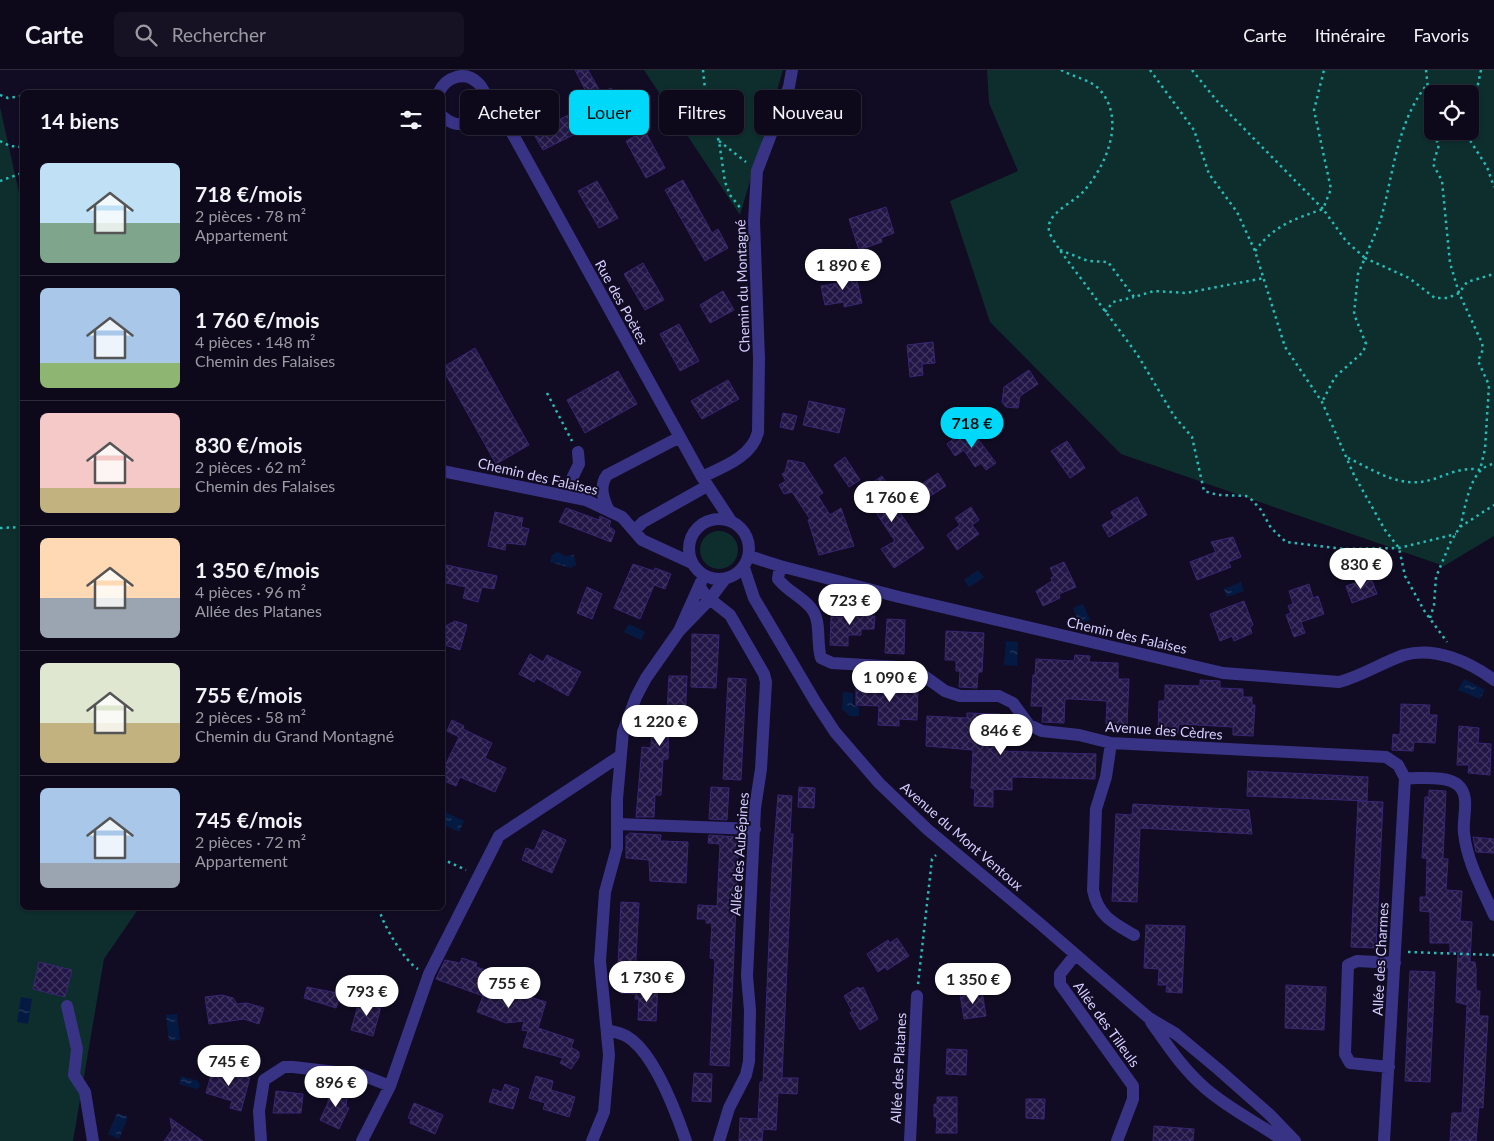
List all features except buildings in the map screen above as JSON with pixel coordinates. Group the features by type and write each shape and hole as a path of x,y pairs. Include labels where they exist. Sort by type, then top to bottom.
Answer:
{"street":[{"name":"Chemin du Montagné","path":"634,531 643,522 708,486 755,443 758,432 758,359 754,221 758,170 789,87 792,70"},
{"name":"Rue des Poètes","path":"440,90 450,79 459,76 471,78 480,84 483,90"},
{"path":"445,118 451,123 460,124"},
{"name":"Rue des Poètes","path":"513,135 680,437 731,521"},
{"path":"608,510 602,492 602,481 607,474 680,437"},
{"path":"564,495 579,464 578,452"},
{"name":"Chemin des Falaises","path":"445,472 586,500 622,517 642,540 672,552 692,563"},
{"name":"Rue des Poètes","path":"708,486 715,519"},
{"path":"592,1141 604,1112 609,1055 600,961 605,892 618,848 617,824 623,732 636,697 646,678 679,631 729,578 744,568 749,556 750,547 744,531 731,521 715,519 695,530 689,544 692,563 701,580"},
{"path":"672,552 689,544"},
{"name":"Chemin des Falaises","path":"749,556 780,566 900,597 1222,673 1339,682 1357,677 1404,655 1418,652 1433,653 1460,662 1479,669 1494,680"},
{"name":"Avenue des Cèdres","path":"780,566 778,579 785,588 812,608 818,621 817,646 821,658 832,663 899,668 924,676 945,691 960,696 999,696 1013,703 1029,724 1042,730 1078,735 1111,743 1386,757 1398,765 1405,778"},
{"name":"Avenue du Mont Ventoux","path":"744,568 754,598 835,732 879,783 945,844 1148,1018 1176,1034 1199,1052 1269,1114 1294,1141"},
{"path":"701,580 729,578"},
{"name":"Avenue du Mont Ventoux","path":"729,578 754,598"},
{"path":"679,631 701,580"},
{"name":"Allée des Aubépines","path":"701,580 710,599 730,615 765,677 761,769 755,829 747,976 750,1004 749,1062 746,1075 729,1108 719,1141"},
{"path":"1111,743 1106,777 1096,808 1093,890 1095,902 1107,920 1134,935"},
{"path":"362,1141 390,1086 429,974 499,836 620,756"},
{"path":"1405,778 1449,780 1458,785 1465,795 1464,831 1468,856 1494,915"},
{"name":"Allée des Charmes","path":"1384,1141 1405,778"},
{"path":"617,824 755,829"},
{"name":"Allée des Tilleuls","path":"1075,955 1060,974 1060,984 1133,1086 1133,1099 1117,1141"},
{"path":"1389,1067 1350,1063 1345,1054 1348,964 1357,961 1395,957"},
{"name":"Allée des Platanes","path":"910,1141 917,996"},
{"path":"67,1006 77,1049 74,1075 85,1092 93,1141"},
{"name":"Avenue du Mont Ventoux","path":"1148,1018 1174,1055 1205,1088 1237,1112 1284,1141"},
{"path":"607,1030 623,1034 633,1040 648,1060 665,1089 686,1141"},
{"path":"261,1141 259,1111 264,1080 284,1067 362,1075 390,1086"}],"path":[{"path":"703,70 705,89 712,101 711,122 719,141 725,182 730,195 754,221"},
{"path":"1061,70 1097,88 1110,103 1111,136 1101,168 1082,193 1051,219 1049,232 1059,249 1137,354 1174,416 1192,437 1204,491 1218,495 1246,496 1261,510 1271,528 1286,542 1344,549 1398,548 1456,534"},
{"path":"1150,70 1194,130 1209,174 1237,212 1256,250 1285,347 1322,402 1346,457 1385,530 1398,548 1405,576 1430,618 1460,662"},
{"path":"1192,70 1217,102 1324,209 1346,241 1365,258 1409,278 1434,298 1448,298 1459,293 1467,282 1494,274"},
{"path":"1324,70 1314,110 1330,189 1324,209"},
{"path":"1426,70 1426,85"},
{"path":"1481,70 1470,122 1470,135 1471,142 1487,167 1494,187"},
{"path":"1322,402 1335,377 1363,352 1366,344 1354,314 1358,274 1382,212 1400,139 1416,99 1424,89"},
{"path":"0,95 8,98 20,96"},
{"path":"1430,618 1434,605 1436,577 1460,527 1474,478 1480,470 1485,449 1489,385 1478,361 1483,350 1482,343 1459,293 1450,263 1442,181 1433,164 1439,145 1436,140"},
{"path":"0,141 10,146 20,147"},
{"path":"719,141 758,170"},
{"path":"0,181 20,174"},
{"path":"1256,250 1264,240 1284,223 1324,209"},
{"path":"1059,249 1088,261 1108,262 1134,297"},
{"path":"1105,312 1113,302 1154,291 1186,293 1264,278"},
{"path":"547,393 578,452"},
{"path":"1346,457 1391,479 1418,482 1469,468 1480,470 1494,464"},
{"path":"1460,527 1494,505"},
{"path":"0,528 20,527"},
{"path":"917,996 919,962 932,859 945,844"},
{"path":"445,860 479,877"},
{"path":"379,910 380,918 386,930 415,968 429,974"},
{"path":"1395,957 1494,955"}],"green space":[{"path":"644,70 783,70 777,90 754,90 754,135 764,135 740,215 687,135 744,135 744,90 659,90 659,93"},
{"path":"987,70 1494,70 1494,536 1444,566 1121,454 990,322 950,201 1018,171 989,103"},
{"path":"0,107 20,197 20,910 138,910 104,959 73,1141 0,1141"},
{"path":"719,531 733,536 738,550 733,564 719,569 705,564 700,550 705,536"}],"water":[{"path":"558,552 565,556 574,555 576,565 571,568 550,562 552,555"},
{"path":"978,570 984,577 969,587 964,580"},
{"path":"1241,582 1244,591 1227,597 1224,589"},
{"path":"1083,604 1090,620 1079,624 1073,608"},
{"path":"629,624 645,632 641,640 624,632"},
{"path":"1006,641 1018,642 1017,666 1004,665"},
{"path":"1464,679 1485,690 1480,699 1458,690"},
{"path":"843,692 853,693 853,705 859,707 859,716 850,716 842,709"},
{"path":"445,812 464,821 459,832 445,825"},
{"path":"21,997 32,999 28,1024 17,1022"},
{"path":"177,1014 180,1040 169,1041 166,1015"},
{"path":"181,1076 198,1081 200,1087 196,1089 179,1084"},
{"path":"117,1113 128,1117 119,1139 108,1134"}]}
